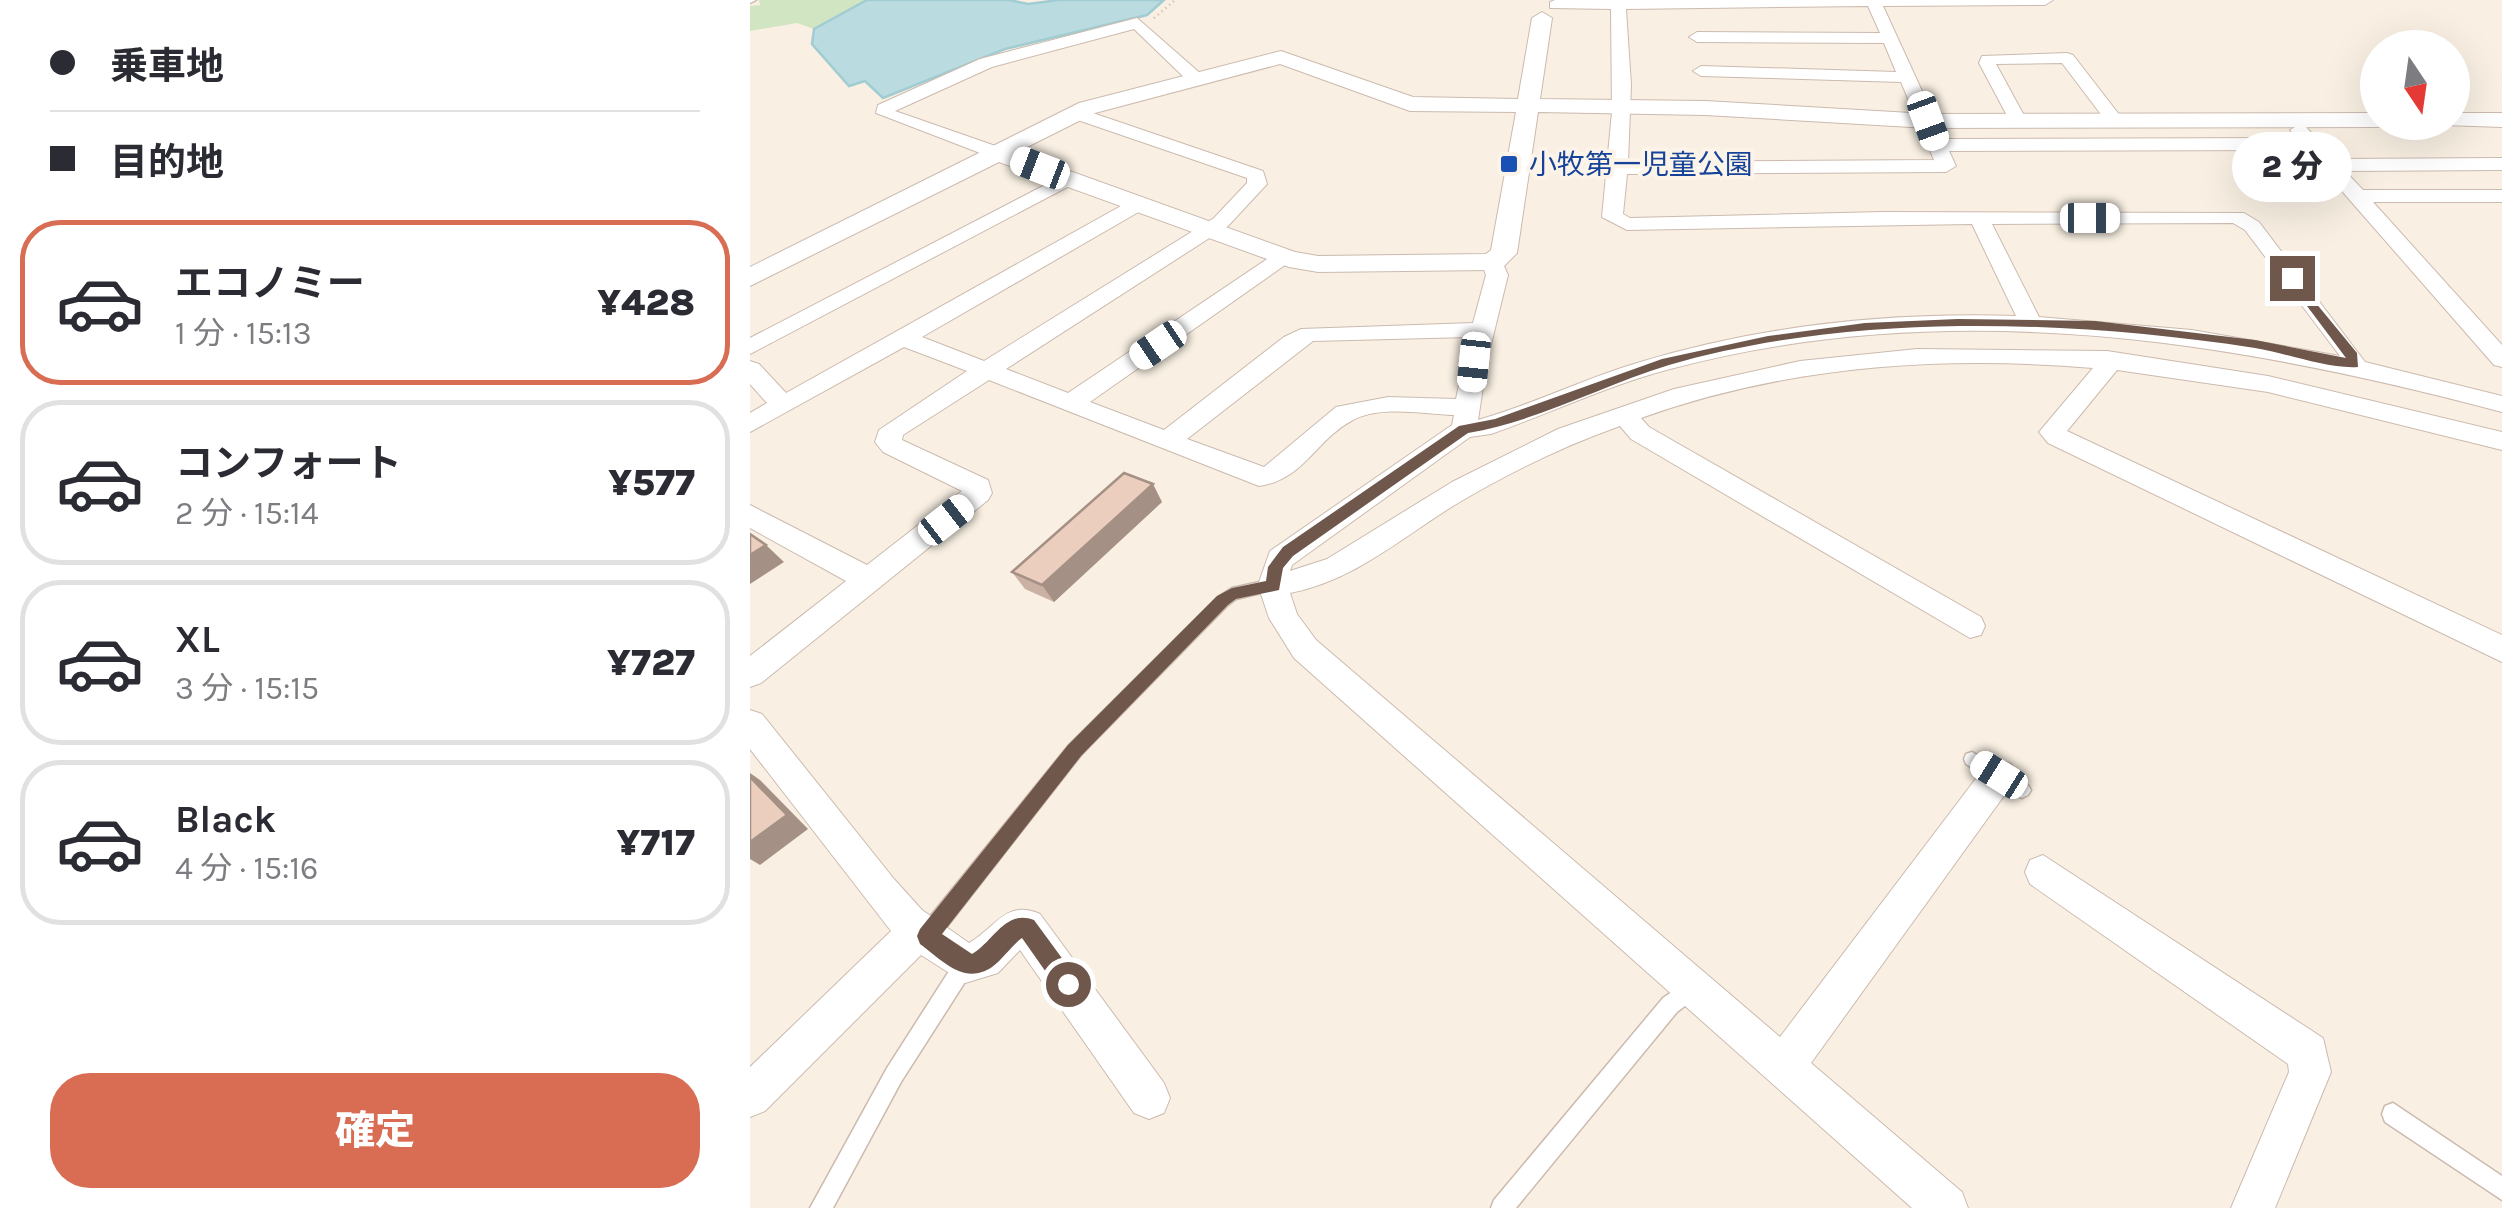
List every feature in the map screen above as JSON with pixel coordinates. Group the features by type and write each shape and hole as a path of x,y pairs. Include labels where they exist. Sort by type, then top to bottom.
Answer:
{"street":[{"path":"1195,78 1136,23 986,63 884,109 1135,206 1284,258 1318,264 1492,262 1504,253 1527,106 1554,7 2045,0"},
{"path":"1618,6 1623,50 1612,217 1627,224 1857,192 1946,166 1874,2"},
{"path":"1693,4 1705,108"},
{"path":"1697,36 1890,38"},
{"path":"750,278 1075,113 1281,57 1396,102 1705,108 1928,121 2360,120"},
{"path":"2018,121 1987,64 1988,58 2066,58 2114,121"},
{"path":"1701,72 1908,77"},
{"path":"750,674 978,493 978,487 888,442 892,430 1229,216 1257,184 1256,175 1075,113"},
{"path":"2290,120 2502,360"},
{"path":"2470,120 2502,120"},
{"path":"1936,145 2312,144"},
{"path":"2330,165 2502,164"},
{"path":"1618,168 1857,192 1979,218 2243,219 2341,341 2354,364"},
{"path":"750,347 1068,179"},
{"path":"2359,196 2502,196"},
{"path":"750,424 1135,206"},
{"path":"1979,218 2030,322"},
{"path":"1070,404 1284,258"},
{"path":"1492,262 1496,275 1467,418 1288,552 1276,567 1274,585 1284,620 1305,648 1946,1208"},
{"path":"901,337 1267,478 1343,414 1372,408 1497,424 1666,362 1768,340 1865,327 2030,322 2192,335 2354,364 2502,404"},
{"path":"1167,442 1292,342 1310,334 1482,330"},
{"path":"1274,585 1337,570 1428,508 1496,469 1623,414 1727,384 1844,364 1983,354 2107,358 2275,382 2502,441"},
{"path":"2107,358 2108,365 2052,432 2056,437 2502,648"},
{"path":"750,369 783,404"},
{"path":"2460,392 2475,378 2502,378"},
{"path":"1623,414 1640,433 1970,626"},
{"path":"750,516 870,580"},
{"path":"750,724 881,892 924,933 965,964 978,964 1016,928 1027,927 1149,1098"},
{"path":"1784,1066 1998,775"},
{"path":"2043,872 2308,1053 2310,1072 2253,1208"},
{"path":"750,1096 924,933"}],"lane":[{"path":"924,933 1075,750 1222,600 1274,585"},
{"path":"821,1208 894,1074 965,964"},
{"path":"1502,1208 1670,1005 1693,986"},
{"path":"2393,1114 2502,1188"}],"green space":[{"path":"759,0 867,0 814,29 797,23 750,31 750,6 760,5"}],"water":[{"path":"867,0 1009,0 1028,4 1059,0 1164,0 1147,15 1005,49 883,98 865,81 849,86 812,44 814,29"}],"building":[{"path":"1124,473 1153,484 1042,585 1012,572"},
{"path":"750,534 766,545 750,555"},
{"path":"750,777 787,815 750,842"}],"place":[{"name":"小牧第一児童公園","path":"1509,164"}],"route":[{"path":"1068,984 1027,927 1016,928 984,959 972,965 927,936 1075,750 1222,600 1274,585 1276,567 1288,552 1464,429 1497,424 1586,388 1666,362 1768,340 1865,327 1958,322 2095,325 2255,344 2354,364 2352,356 2292,278"}]}
